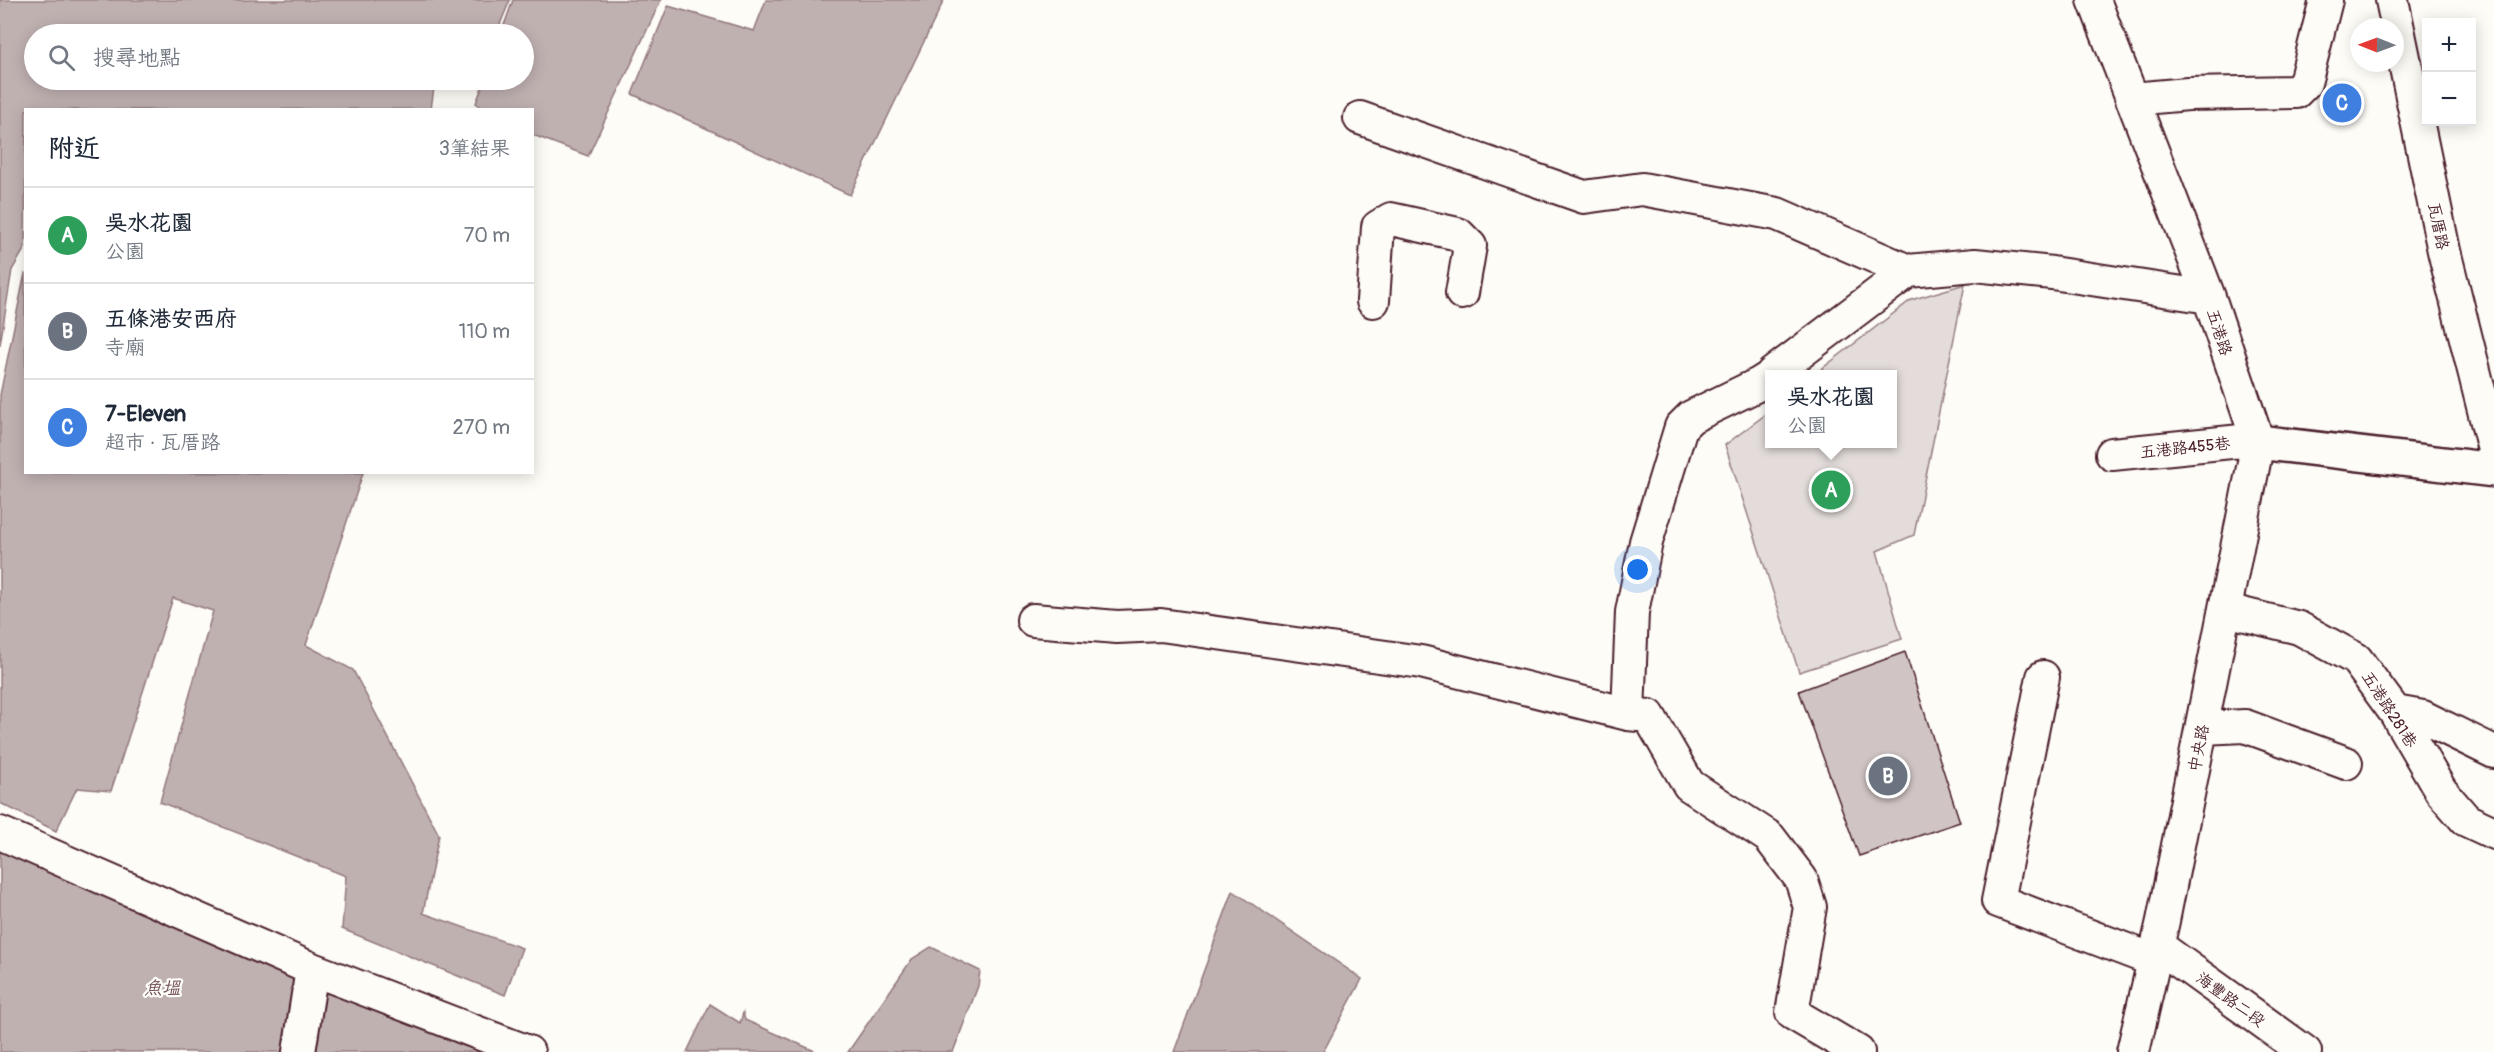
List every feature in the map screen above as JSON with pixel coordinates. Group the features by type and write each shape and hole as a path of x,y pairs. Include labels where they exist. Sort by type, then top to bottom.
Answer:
{"main road":[{"path":"2257,446 2494,470"}],"street":[{"name":"五港路","path":"2094,0 2209,297 2257,446"},
{"path":"2132,99 2188,94 2296,92 2306,83 2326,0"},
{"name":"瓦厝路","path":"2392,0 2444,251 2494,450"},
{"path":"1360,118 1584,197 1642,189 1777,214 1908,271 1975,265 2052,273 2209,297"},
{"path":"1373,301 1378,227 1390,219 1458,234 1470,246 1462,293"},
{"path":"1779,370 1908,271"},
{"path":"1628,714 1632,612 1646,542 1681,427 1691,417 1765,380"},
{"name":"五港路455巷","path":"2112,454 2241,441 2257,446"},
{"name":"中央路","path":"2133,1052 2202,728 2257,446"},
{"name":"五港路281巷","path":"2226,610 2299,628 2356,659 2395,712 2441,791 2466,820 2494,833"},
{"path":"1033,620 1117,627 1161,625 1421,662 1628,714 1649,716 1689,785 1769,837 1801,879 1810,907 1792,1013 1858,1052"},
{"path":"2043,677 1998,901 2154,958"},
{"path":"2395,712 2423,717 2494,752"},
{"path":"2202,728 2246,726 2346,763"},
{"path":"0,833 312,969 528,1052"},
{"name":"海豐路二段","path":"2154,958 2269,1052"},
{"name":"海豐路二段","path":"2154,958 2305,1052"},
{"path":"298,1052 312,969"}],"shaded area":[{"path":"1965,284 1914,535 1877,551 1902,639 1799,672 1725,445 1765,415 1765,448 1897,448 1897,370 1820,370 1911,300"}],"water":[{"path":"0,0 510,0 500,24 24,24 24,90 434,90 431,108 24,108 24,250 12,270 0,345"},
{"path":"513,0 661,0 588,156 534,135 534,108 483,108 476,103 481,90 534,90 534,24 505,24"},
{"path":"766,0 944,0 850,195 632,94 668,6 754,31"},
{"path":"24,278 24,474 363,474 306,645 353,670 439,835 423,913 522,948 505,995 342,929 346,876 160,802 213,611 173,598 111,791 77,788 56,831 0,803 0,395"},
{"name":"魚塭","path":"0,834 460,1014 456,1043 482,1052 0,1052"},
{"path":"1233,891 1362,979 1323,1052 1174,1052"},
{"path":"931,947 980,971 978,986 953,1052 848,1052 912,959"},
{"path":"710,1004 740,1023 743,1013 745,1020 817,1052 687,1052"}],"building":[{"path":"1905,652 1960,822 1859,856 1799,691"}],"place":[{"name":"7-Eleven","path":"2342,103"},
{"name":"吳水花園","path":"1831,490"},
{"name":"五條港安西府","path":"1888,776"}]}
